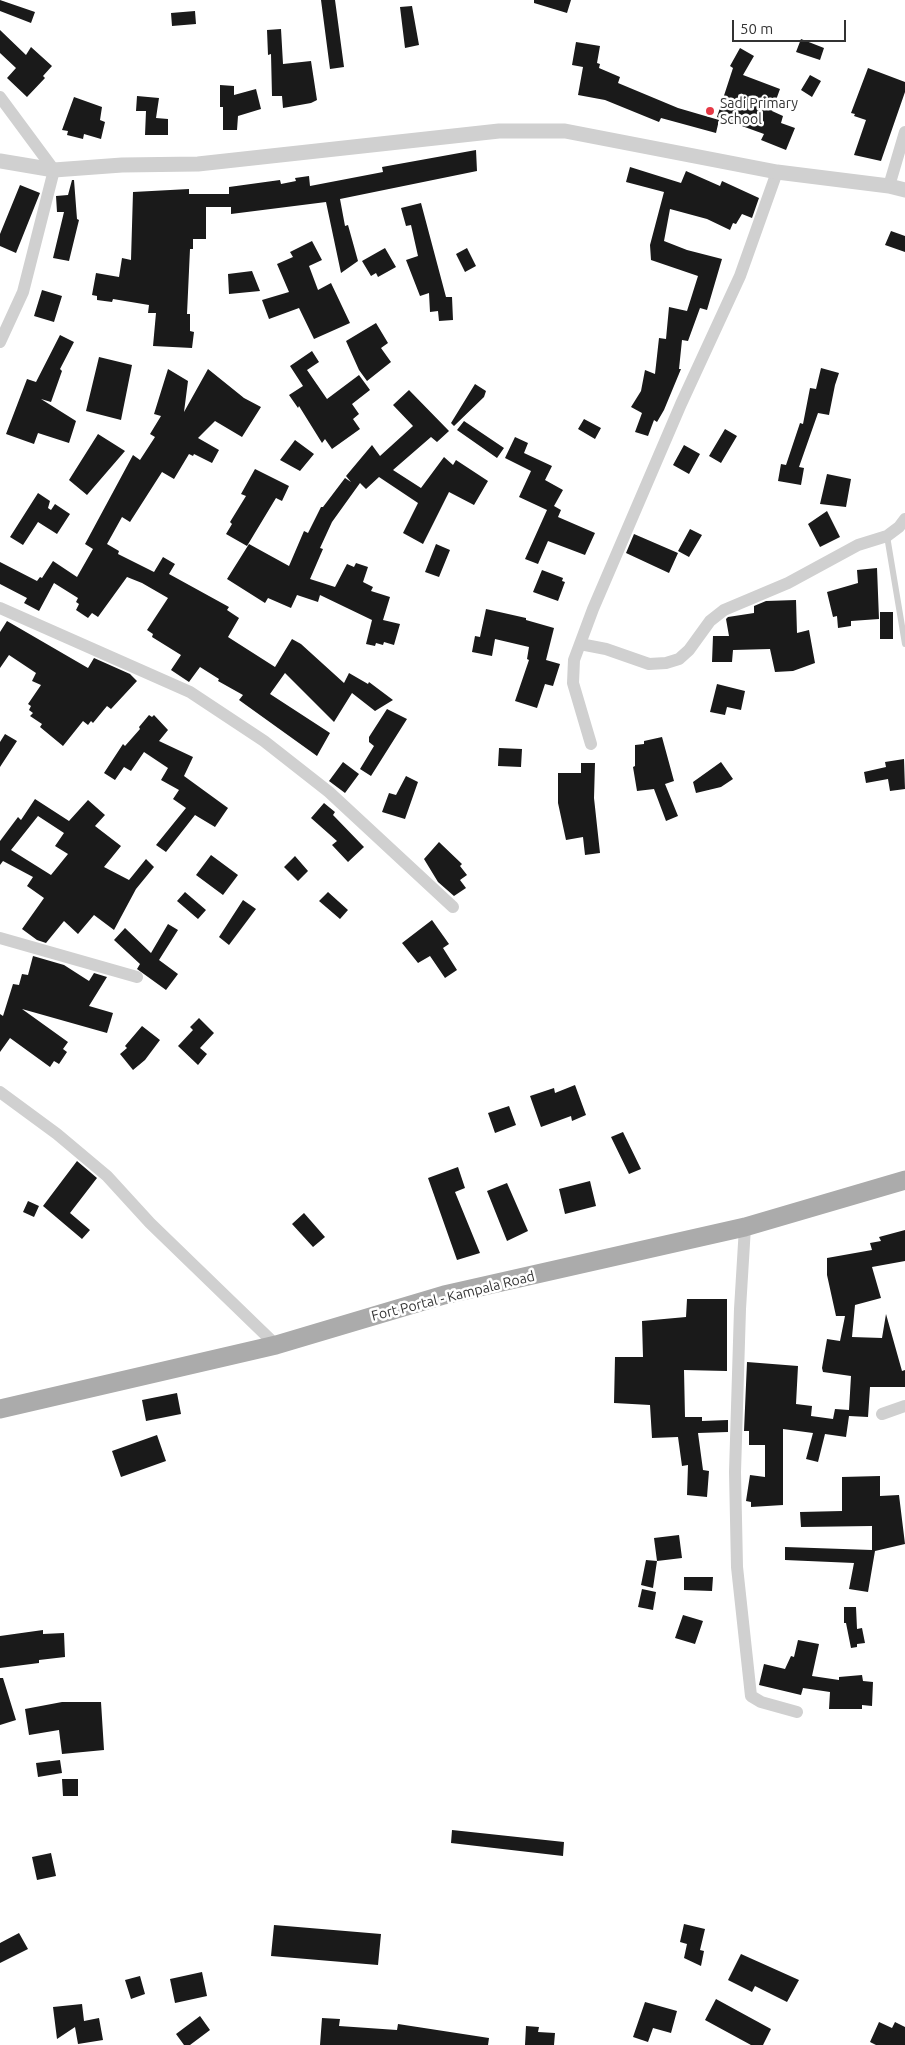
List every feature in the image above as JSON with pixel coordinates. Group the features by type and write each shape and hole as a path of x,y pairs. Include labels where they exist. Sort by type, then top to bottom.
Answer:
{"main road":[{"name":"Fort Portal - Kampala Road","path":"0,1409 276,1345 444,1295 746,1227 905,1180"}],"street":[{"path":"0,97 54,170"},
{"path":"0,161 54,170 122,165 198,164 499,131 565,131 777,172 889,186 905,190"},
{"path":"889,186 905,132"},
{"path":"0,342 23,292 54,170"},
{"path":"591,744 573,682 574,660 593,609 677,413 740,276 777,172"},
{"path":"580,644 612,651 649,664 666,663 679,659 689,650 710,621 724,610 788,583 858,545 887,536 899,528 905,519"},
{"path":"0,608 190,692 264,741 329,792 453,907"},
{"path":"0,938 137,977"},
{"path":"0,1092 57,1134 107,1176 150,1223 276,1345"},
{"path":"746,1227 740,1309 735,1472 737,1567 751,1696 761,1702 797,1712"},
{"path":"882,1414 905,1406"}],"lane":[{"path":"887,536 905,644"}],"building":[{"path":"0,0 35,12 31,23 0,11"},
{"path":"321,0 335,0 344,67 330,69"},
{"path":"534,0 571,0 567,13 534,3"},
{"path":"412,6 419,45 405,48 400,7"},
{"path":"195,11 196,24 172,26 171,13"},
{"path":"281,29 283,64 311,61 317,100 311,103 283,108 282,96 272,96 271,54 268,55 267,30"},
{"path":"0,30 26,55 31,47 52,66 43,76 45,78 27,97 7,78 16,68 0,53"},
{"path":"801,39 824,48 820,60 796,52"},
{"path":"576,42 600,46 597,63 600,64 599,68 620,77 618,83 678,108 719,120 716,133 661,118 659,122 605,100 578,95 583,67 572,65"},
{"path":"740,48 754,56 743,75 780,89 772,111 783,116 781,123 795,128 786,150 761,140 764,134 717,117 733,68 730,66"},
{"path":"868,68 905,82 905,92 881,161 854,155 866,120 851,113"},
{"path":"810,75 821,81 812,97 801,90"},
{"path":"220,85 234,86 234,95 256,89 261,109 238,116 237,130 223,130 223,107 220,107"},
{"path":"137,96 159,98 156,118 168,119 168,135 145,135 146,111 136,111"},
{"path":"74,97 102,107 100,120 105,122 101,139 84,134 83,139 67,135 68,131 62,130"},
{"path":"476,150 477,171 340,199 345,226 348,225 358,261 341,273 326,202 231,214 231,207 206,207 206,239 193,239 193,249 190,249 187,314 190,314 190,331 194,332 192,348 153,346 156,313 148,313 149,305 113,299 112,302 97,300 97,296 92,295 96,273 119,277 122,258 131,260 133,192 189,189 189,194 229,194 229,187 280,180 281,184 296,181 295,178 309,176 310,186 383,172 382,167"},
{"path":"630,167 681,183 686,171 720,186 722,181 759,198 752,218 742,214 736,224 733,223 730,230 707,219 670,209 664,241 687,250 722,259 707,310 700,308 688,341 682,340 679,369 681,369 664,410 657,422 654,420 648,436 635,432 642,413 631,407 641,391 645,370 655,374 659,338 666,339 669,307 687,311 698,276 651,260 650,245 664,192 626,182"},
{"path":"72,180 74,180 77,219 79,220 69,261 53,258 64,212 57,212 56,196 68,195"},
{"path":"20,185 40,193 16,253 0,246 0,234"},
{"path":"421,203 446,297 452,297 453,320 439,321 438,311 430,312 429,293 420,296 406,260 418,256 411,225 406,226 401,208"},
{"path":"891,231 905,236 905,252 885,245"},
{"path":"312,241 322,260 309,266 318,290 331,283 350,323 314,339 299,308 269,319 262,300 289,292 277,264 293,257 290,252"},
{"path":"385,248 396,267 378,277 376,273 371,276 362,261"},
{"path":"467,248 476,266 465,272 456,254"},
{"path":"252,271 260,291 229,294 228,274"},
{"path":"42,290 62,296 54,322 34,316"},
{"path":"376,323 388,343 381,348 391,362 367,381 359,370 346,341"},
{"path":"60,335 74,342 60,369 62,371 51,402 41,399 76,421 69,443 38,433 34,444 6,434 27,379 36,382"},
{"path":"312,351 319,362 307,370 327,399 359,375 370,390 352,404 359,414 353,419 360,429 332,449 325,439 322,443 299,406 298,408 289,395 303,386 290,366"},
{"path":"99,357 132,365 121,420 86,411"},
{"path":"821,368 839,373 829,415 818,413 799,467 804,468 801,485 778,481 781,464 786,465 800,423 803,424 810,388 816,389"},
{"path":"168,369 188,381 184,412 208,369 244,398 261,407 242,437 215,421 198,438 219,450 212,463 194,454 193,456 189,454 174,479 162,472 130,522 122,517 107,544 119,551 118,554 154,572 163,557 175,564 169,574 229,607 227,610 239,618 228,637 275,667 292,639 301,644 344,683 349,673 368,684 369,682 393,700 375,711 352,693 334,722 285,673 270,694 330,733 317,756 239,700 243,695 218,681 219,679 200,667 189,682 171,670 181,655 152,637 153,634 147,630 168,598 142,583 127,577 98,617 92,613 88,618 76,610 79,604 76,602 78,598 54,583 39,611 24,603 27,598 0,584 0,562 37,581 40,577 42,578 53,561 77,577 93,549 85,544 133,455 140,460 155,437 150,434 161,416 154,414"},
{"path":"475,384 486,391 484,397 454,426 451,423"},
{"path":"409,390 449,431 437,442 431,437 393,470 421,488 444,457 453,465 456,460 488,481 474,505 449,492 423,544 403,533 418,503 379,477 366,489 360,483 332,522 320,548 323,549 310,579 335,587 347,564 354,567 356,563 368,567 363,582 373,587 371,591 390,597 383,620 400,624 394,645 384,642 383,645 376,643 375,646 366,644 372,620 320,595 318,602 297,595 291,608 268,598 265,603 227,579 249,544 289,566 304,531 308,533 321,507 323,507 345,478 351,482 346,476 372,445 380,456 413,426 393,405"},
{"path":"584,419 601,428 595,439 578,429"},
{"path":"464,421 504,448 497,458 457,430"},
{"path":"725,429 737,436 721,463 709,456"},
{"path":"98,434 125,451 87,495 69,480"},
{"path":"515,437 528,443 524,453 552,466 545,480 563,490 554,506 561,510 558,517 595,533 585,555 548,541 538,564 525,559 547,510 519,497 531,471 505,458"},
{"path":"295,440 314,454 300,471 280,460"},
{"path":"684,445 700,454 689,474 673,465"},
{"path":"255,469 289,486 282,501 276,498 247,546 226,534 232,524 230,522 246,496 241,494"},
{"path":"827,474 851,479 846,507 820,504"},
{"path":"38,493 50,501 48,508 51,510 55,504 70,514 57,534 38,522 23,545 10,537"},
{"path":"827,511 840,537 820,547 808,524"},
{"path":"690,529 702,535 689,557 678,551"},
{"path":"634,534 678,553 669,573 626,553"},
{"path":"436,544 450,550 439,577 425,572"},
{"path":"877,568 879,619 851,621 851,626 838,628 837,616 833,617 827,592 858,583 857,570"},
{"path":"542,570 563,578 562,581 565,582 558,601 533,592"},
{"path":"796,600 797,633 809,630 815,663 793,671 775,672 770,649 733,650 732,662 712,662 713,636 729,636 726,619 728,617 754,613 754,606 766,601"},
{"path":"486,609 526,618 526,620 554,628 546,660 560,664 553,686 545,684 537,708 515,701 529,660 527,659 529,647 495,639 492,656 472,652 475,636 480,637"},
{"path":"880,612 893,612 893,639 880,639"},
{"path":"7,621 88,668 94,658 130,674 137,681 111,709 107,706 93,723 91,721 88,725 83,721 63,746 40,727 42,724 30,716 33,713 29,710 31,706 28,704 41,685 32,681 36,673 9,655 0,668 0,632"},
{"path":"717,684 745,691 741,710 727,707 725,715 710,712"},
{"path":"387,709 407,719 371,776 360,769 374,746 369,742 369,737"},
{"path":"149,715 152,717 154,715 168,730 159,741 193,757 184,776 228,808 215,827 195,815 166,852 156,845 186,808 173,799 179,790 161,780 168,768 144,752 131,771 124,767 115,780 104,773 123,744 125,746"},
{"path":"5,734 17,741 0,767 0,742"},
{"path":"662,737 674,781 665,784 678,816 666,821 654,789 637,791 633,767 635,766 635,745 644,744 644,741"},
{"path":"499,748 522,749 521,767 498,766"},
{"path":"904,759 905,789 890,791 888,779 866,783 864,772 886,767 885,762"},
{"path":"343,762 359,774 345,793 329,781"},
{"path":"721,762 733,779 721,787 696,793 693,782"},
{"path":"581,763 595,763 594,798 600,853 585,855 583,837 566,840 558,803 558,773 581,773"},
{"path":"406,776 418,782 405,819 382,812 389,793 396,795"},
{"path":"35,799 69,821 88,800 105,815 95,826 121,846 104,867 129,880 146,859 154,867 136,889 114,930 94,915 78,934 64,921 46,943 37,940 22,929 44,898 27,886 33,877 3,861 0,865 0,841 18,817 21,820","holes":["38,816 64,833 55,846 68,854 51,875 11,850"]},
{"path":"324,803 335,812 333,815 364,847 348,862 332,845 337,841 311,818"},
{"path":"439,842 462,864 460,866 467,875 460,880 466,888 454,896 438,882 424,859"},
{"path":"211,855 238,875 223,895 196,875"},
{"path":"295,856 308,871 298,881 284,867"},
{"path":"185,892 206,910 198,919 177,901"},
{"path":"328,892 348,910 340,919 319,901"},
{"path":"243,900 256,909 229,945 219,937"},
{"path":"432,920 449,944 443,948 457,970 445,978 430,956 418,963 402,943"},
{"path":"168,924 178,930 159,960 178,974 166,990 137,969 140,964 114,940 125,928 151,953"},
{"path":"33,956 64,965 89,981 94,973 107,977 89,1006 113,1013 107,1033 22,1009 68,1042 63,1049 67,1052 59,1064 54,1061 50,1067 10,1038 0,1052 0,1014 3,1016 13,984 19,985 22,974 28,975"},
{"path":"199,1018 214,1033 200,1048 207,1054 198,1065 178,1046 193,1030 190,1027"},
{"path":"142,1026 160,1040 145,1060 133,1070 120,1054 127,1048 125,1046"},
{"path":"575,1085 586,1115 572,1121 571,1116 541,1127 530,1096 554,1088 555,1093"},
{"path":"509,1106 516,1125 495,1133 488,1113"},
{"path":"623,1132 641,1169 629,1174 611,1137"},
{"path":"77,1161 97,1178 70,1213 90,1230 82,1239 43,1206"},
{"path":"458,1167 465,1188 455,1192 480,1253 457,1260 428,1178"},
{"path":"590,1181 596,1206 565,1214 559,1189"},
{"path":"507,1183 528,1231 507,1241 487,1191"},
{"path":"28,1201 39,1206 34,1217 23,1212"},
{"path":"304,1213 325,1237 313,1247 292,1224"},
{"path":"905,1230 905,1261 872,1267 881,1298 855,1305 852,1337 882,1338 886,1314 902,1371 905,1370 905,1387 870,1387 868,1417 849,1416 846,1437 825,1434 818,1462 806,1459 813,1433 783,1429 783,1505 751,1507 751,1502 746,1501 750,1475 765,1477 765,1445 749,1445 749,1431 744,1431 747,1362 798,1366 796,1404 812,1406 811,1416 833,1419 835,1409 849,1410 851,1376 823,1372 822,1368 827,1339 840,1341 845,1316 836,1316 827,1275 827,1258 872,1250 870,1243 881,1241 879,1237"},
{"path":"687,1299 727,1299 727,1371 684,1370 685,1417 702,1417 702,1421 728,1420 728,1432 698,1433 703,1470 709,1471 707,1497 687,1495 688,1465 682,1466 678,1437 652,1438 650,1405 614,1403 615,1357 643,1357 642,1321 686,1317"},
{"path":"177,1393 181,1414 146,1421 142,1400"},
{"path":"157,1435 166,1461 121,1477 112,1451"},
{"path":"880,1476 880,1496 899,1495 905,1544 875,1551 868,1592 849,1589 854,1563 785,1560 785,1547 872,1550 872,1526 801,1527 800,1512 842,1511 842,1477"},
{"path":"679,1535 682,1558 657,1561 654,1538"},
{"path":"646,1560 657,1561 653,1588 641,1585"},
{"path":"684,1577 713,1577 712,1591 684,1590"},
{"path":"642,1589 656,1592 653,1610 638,1607"},
{"path":"844,1607 856,1607 857,1629 862,1628 865,1643 857,1644 857,1647 851,1648 846,1623 844,1623"},
{"path":"683,1615 703,1621 695,1644 675,1638"},
{"path":"43,1630 43,1634 64,1633 65,1657 39,1660 39,1663 0,1668 0,1636"},
{"path":"798,1640 819,1644 812,1676 839,1680 839,1677 862,1675 863,1681 873,1682 872,1706 862,1705 862,1709 829,1709 830,1692 803,1688 801,1695 759,1685 764,1664 785,1669 791,1656 794,1657"},
{"path":"0,1678 3,1678 16,1720 0,1725"},
{"path":"62,1702 101,1702 104,1750 62,1754 59,1730 29,1735 25,1709"},
{"path":"60,1760 62,1773 38,1777 36,1763"},
{"path":"62,1779 78,1779 78,1796 63,1796"},
{"path":"452,1830 564,1842 563,1856 451,1843"},
{"path":"51,1853 56,1876 37,1880 32,1857"},
{"path":"684,1924 705,1929 700,1950 704,1951 701,1966 684,1958 687,1944 680,1942"},
{"path":"274,1925 381,1934 378,1965 271,1956"},
{"path":"19,1933 28,1949 0,1963 0,1943"},
{"path":"741,1954 799,1980 787,2002 755,1986 752,1992 728,1980"},
{"path":"202,1972 207,1996 175,2003 170,1979"},
{"path":"140,1976 145,1994 131,1999 125,1980"},
{"path":"716,1999 771,2029 763,2045 751,2045 705,2020"},
{"path":"645,2002 677,2011 671,2033 653,2028 648,2042 633,2037"},
{"path":"82,2004 84,2021 99,2018 103,2040 78,2044 75,2027 57,2039 53,2007"},
{"path":"200,2016 210,2030 190,2045 184,2045 176,2034"},
{"path":"322,2018 340,2019 339,2026 397,2030 398,2024 489,2038 488,2045 320,2045"},
{"path":"879,2022 892,2028 895,2022 905,2027 905,2045 876,2045 870,2042"},
{"path":"526,2026 539,2027 538,2032 555,2033 554,2045 525,2045"}],"place":[{"name":"Sadi Primary School","path":"710,111"}]}
